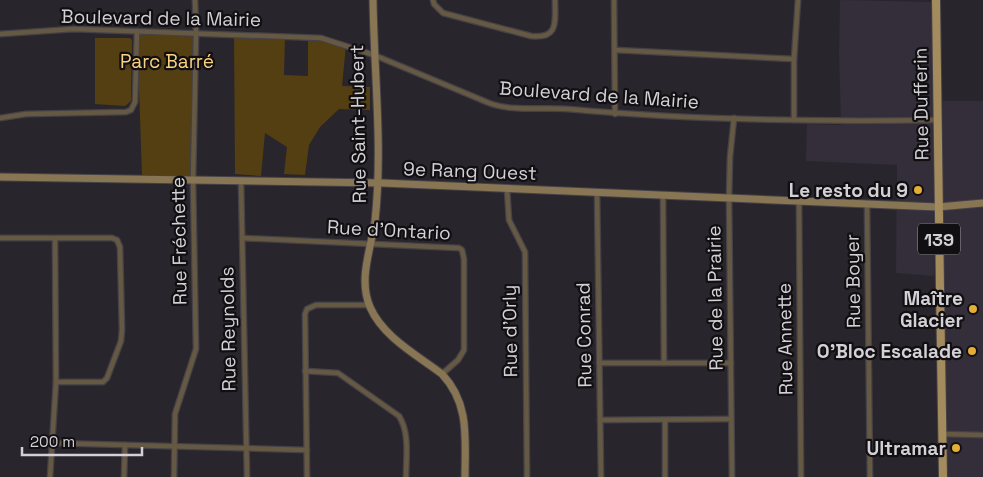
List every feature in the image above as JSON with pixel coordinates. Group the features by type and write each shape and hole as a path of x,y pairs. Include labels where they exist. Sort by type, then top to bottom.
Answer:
{"main road":[{"name":"Rue Dufferin","path":"936,0 943,477"}],"street":[{"name":"Rue Fréchette","path":"174,477 175,414 196,348 192,180 196,33 195,0"},
{"name":"Rue Saint-Hubert","path":"372,0 378,183 375,222 366,268 369,305 386,332 442,374 457,396 463,411 465,425 464,477"},
{"path":"434,0 434,4 443,13 540,37 548,35 556,24 555,0"},
{"path":"614,0 615,114"},
{"path":"794,120 794,60 798,0"},
{"name":"Boulevard de la Mairie","path":"0,34 74,29 321,38 374,54 497,106 566,109 615,114 794,120 938,120"},
{"path":"0,118 26,114 126,112 131,110 135,102 137,31"},
{"path":"615,50 794,60"},
{"name":"Rue de la Prairie","path":"732,477 729,198 730,157 734,118"},
{"name":"9e Rang Ouest","path":"0,177 378,183 938,207 983,203"},
{"name":"Rue Reynolds","path":"240,181 247,477"},
{"name":"Rue d'Orly","path":"506,189 509,220 524,252 527,477"},
{"name":"Rue Conrad","path":"597,192 600,477"},
{"path":"663,195 664,363"},
{"name":"Rue Annette","path":"799,201 801,477"},
{"name":"Rue Boyer","path":"867,204 870,477"},
{"path":"0,238 112,238 117,240 120,247 121,341 107,378 103,382 56,382"},
{"name":"Rue d'Ontario","path":"242,238 454,246 462,250 464,259 464,350 458,360 442,374"},
{"path":"50,477 56,382 55,239"},
{"path":"307,477 304,314 307,309 316,305 369,305"},
{"path":"599,363 731,364"},
{"path":"305,371 338,373 399,416 406,435 406,477"},
{"path":"600,420 732,419"},
{"path":"664,420 666,477"},
{"path":"943,434 983,435"},
{"path":"53,443 306,450"},
{"path":"124,445 124,477"}],"shaded area":[{"path":"840,0 933,2 934,276 896,273 897,165 806,161 807,124 841,125"},
{"path":"943,101 983,101 983,198 943,203"},
{"path":"983,205 983,477 947,477 941,211"}],"green space":[{"name":"Parc Barré","path":"137,31 196,33 193,180 142,175"},
{"path":"234,35 285,36 284,75 308,76 308,37 346,45 342,86 370,87 370,110 339,109 320,127 309,145 305,175 284,174 287,147 265,133 261,176 235,174"},
{"path":"95,38 130,38 132,40 131,101 125,106 95,104"}],"place":[{"name":"Le resto du 9","path":"918,190"},
{"name":"Maître Glacier","path":"973,309"},
{"name":"O'Bloc Escalade","path":"972,351"},
{"name":"Ultramar","path":"956,448"}]}
